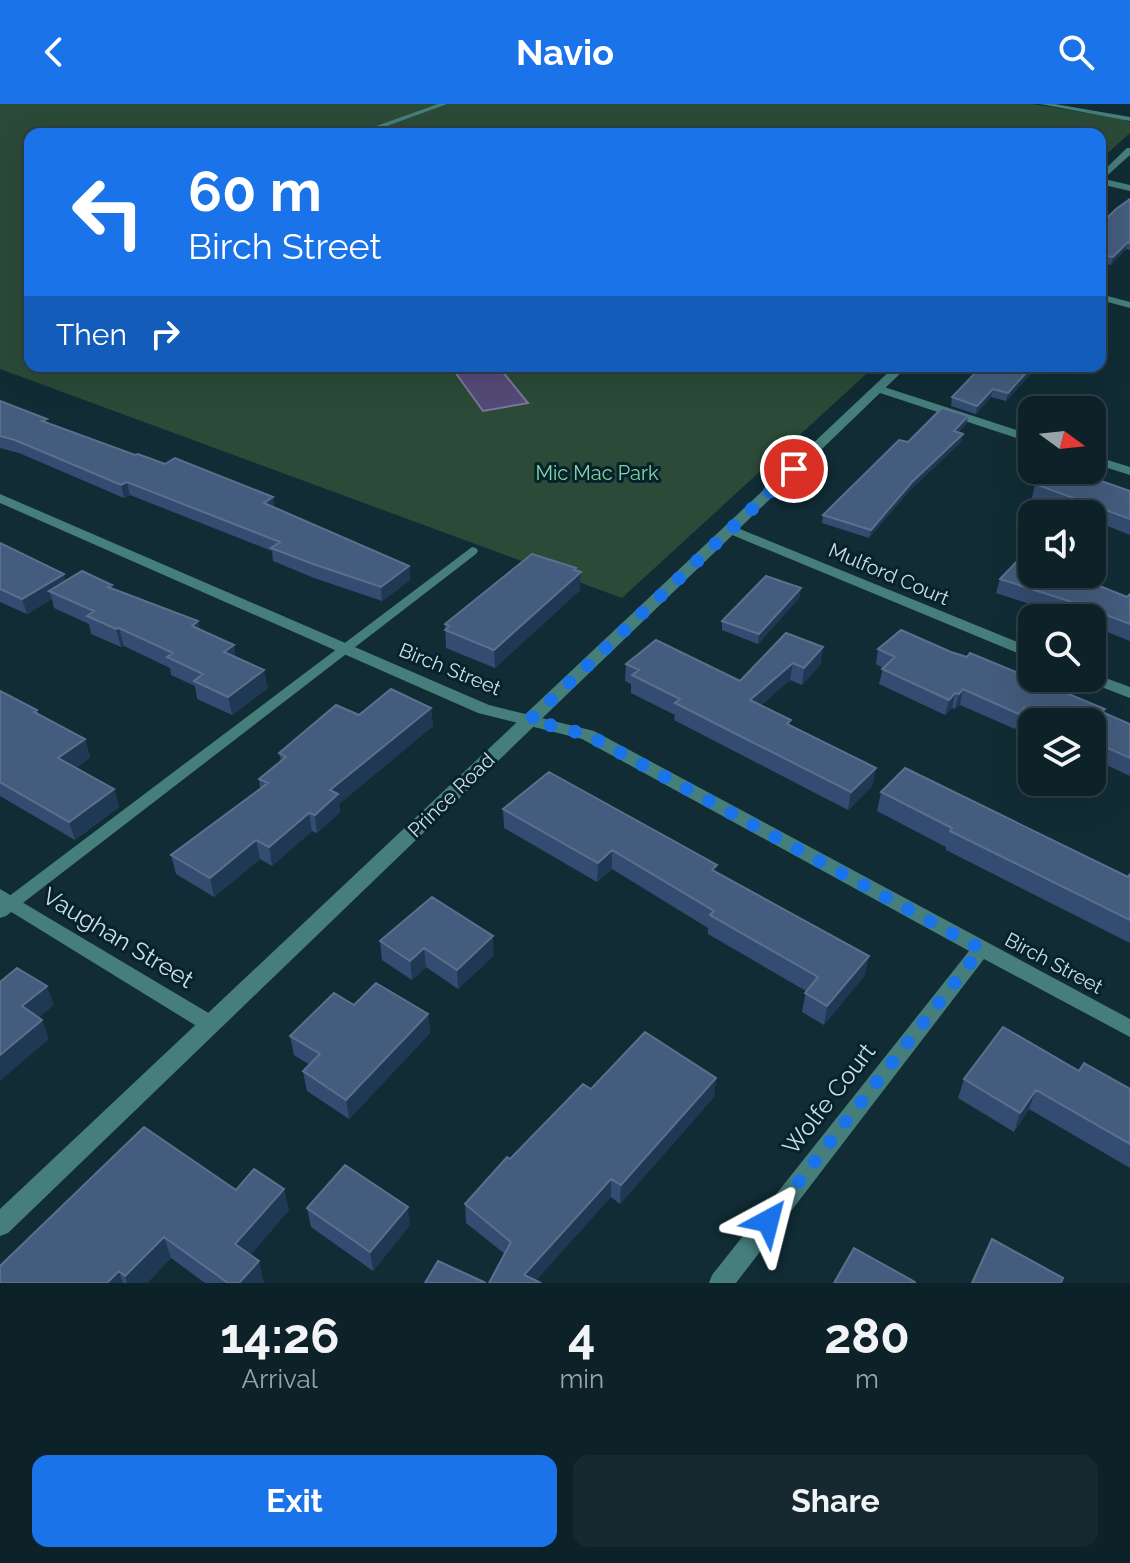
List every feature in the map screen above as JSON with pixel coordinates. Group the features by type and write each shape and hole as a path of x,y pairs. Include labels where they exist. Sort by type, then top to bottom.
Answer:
{"street":[{"path":"1106,174 1130,150"},
{"path":"1106,182 1130,188"},
{"path":"1106,299 1130,305"},
{"name":"Prince Road","path":"0,1225 896,372"},
{"path":"878,389 1018,434"},
{"path":"1106,463 1130,471"},
{"name":"Birch Street","path":"0,498 484,709 588,735 1130,1029"},
{"name":"Mulford Court","path":"730,529 1018,648"},
{"path":"1106,684 1130,693"},
{"name":"Vaughan Street","path":"4,904 210,1024"},
{"name":"Wolfe Court","path":"721,1283 981,949"}],"lane":[{"path":"375,128 444,104"},
{"path":"1043,104 1130,119"},
{"path":"4,904 472,551"}],"green space":[{"name":"Mic Mac Park","path":"0,104 1033,104 1130,122 1130,133 1106,155 1106,128 24,128 24,372 868,372 622,598 0,369"}],"shaded area":[{"path":"455,372 503,372 528,403 483,411"}],"building":[{"path":"1130,199 1130,243 1113,257 1106,256 1106,219"},
{"path":"976,372 1027,372 1008,393 993,389 977,406 952,397"},
{"path":"0,401 47,419 42,421 135,455 165,464 175,458 273,497 264,503 409,566 381,587 271,548 280,542 127,482 121,485 0,436"},
{"path":"942,408 968,416 954,431 963,434 912,482 871,530 823,515 899,440 908,442"},
{"path":"1106,483 1130,491 1130,519 1106,510 1106,500 1078,500 1035,484"},
{"path":"0,543 64,574 22,599 0,589"},
{"path":"532,554 581,572 494,650 445,630 449,626 445,624"},
{"path":"1018,560 1018,585 1000,579"},
{"path":"82,571 112,585 108,587 198,621 192,626 234,645 224,652 264,670 228,697 194,681 203,674 167,657 173,653 87,616 94,611 49,591"},
{"path":"766,576 801,588 759,634 722,621"},
{"path":"1028,588 1105,588 1127,597 1130,594 1130,624 1106,615 1106,604 1075,603"},
{"path":"901,630 951,652 967,657 970,653 1018,673 1018,692 1064,692 1103,708 1018,708 1018,714 963,689 949,700 882,669 895,657 878,649"},
{"path":"786,633 823,647 804,668 793,663 750,700 791,720 787,724 876,768 851,792 675,703 680,699 632,675 639,670 626,664 656,640 740,681"},
{"path":"391,689 431,708 330,790 338,794 315,815 309,813 269,847 256,840 210,878 171,855 268,783 259,779 286,757 279,753 336,705 359,715"},
{"path":"0,691 85,739 58,758 114,789 69,822 0,782"},
{"path":"1106,714 1130,724 1130,758 1106,747"},
{"path":"905,768 1128,877 1130,874 1130,920 950,831 952,828 881,792"},
{"path":"549,772 717,865 712,870 869,956 827,1006 805,993 818,977 710,915 714,911 612,850 598,863 503,809"},
{"path":"432,897 493,936 457,970 424,948 410,961 380,941"},
{"path":"17,968 47,986 22,1006 42,1020 0,1055 0,982"},
{"path":"376,983 428,1014 346,1100 303,1071 320,1054 290,1036 334,993 354,1005"},
{"path":"1003,1027 1079,1071 1084,1063 1130,1089 1130,1144 1036,1090 1020,1113 964,1079"},
{"path":"645,1032 716,1078 621,1185 611,1179 524,1275 541,1283 489,1283 511,1242 465,1204 507,1157 510,1159 583,1084 591,1089"},
{"path":"144,1127 236,1190 254,1169 284,1189 235,1244 259,1261 239,1283 228,1283 164,1237 125,1276 119,1271 107,1283 0,1283 0,1266"},
{"path":"345,1165 408,1207 370,1252 307,1208"},
{"path":"992,1239 1063,1278 1061,1283 972,1283"},
{"path":"854,1248 915,1282 915,1283 834,1283"},
{"path":"438,1261 486,1283 425,1283"}],"route":[{"path":"768,1221 981,949 588,735 530,720 794,469"}]}
